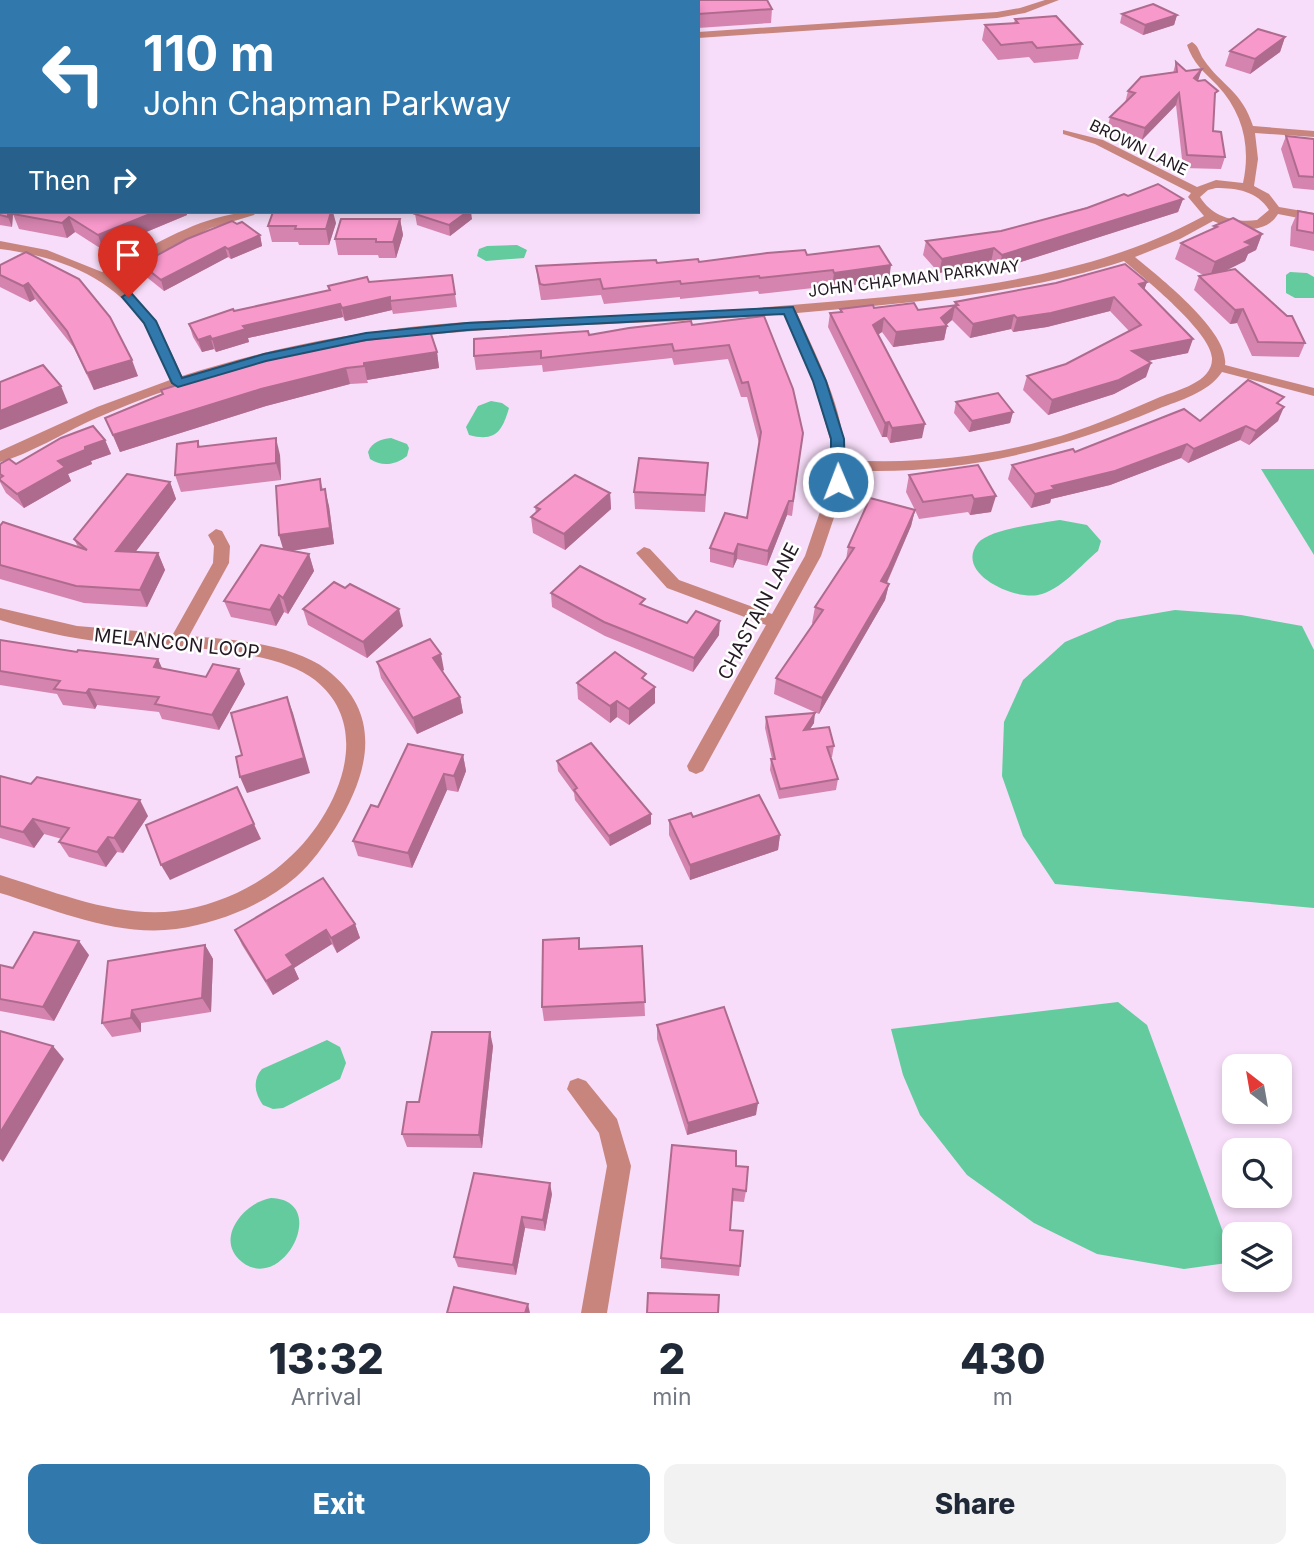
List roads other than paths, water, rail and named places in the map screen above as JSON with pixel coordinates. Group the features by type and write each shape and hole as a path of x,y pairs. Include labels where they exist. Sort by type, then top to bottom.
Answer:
{"street":[{"path":"700,35 997,15 1022,11 1054,0"},
{"path":"1192,45 1197,61 1226,88 1240,106 1251,129 1254,161 1248,188"},
{"path":"1251,129 1314,134"},
{"name":"BROWN LANE","path":"1067,132 1099,142 1197,192"},
{"path":"1216,184 1248,188 1270,200 1275,210 1268,220 1255,224 1225,222 1198,207 1194,197 1197,192 1216,184"},
{"path":"1275,210 1314,217"},
{"path":"103,276 206,225 243,214"},
{"name":"JOHN CHAPMAN PARKWAY","path":"0,457 100,409 264,357 366,337 467,327 789,310 982,290 1035,281 1124,256 1181,235 1212,217"},
{"path":"0,245 64,257 103,276 128,297 149,321 178,383"},
{"path":"838,465 896,468 968,460 1047,445 1105,426 1211,379 1218,367 1219,354 1211,340 1156,279 1124,256"},
{"name":"CHASTAIN LANE","path":"696,766 813,556 838,482 837,439 820,381 789,310"},
{"path":"1218,367 1314,392"},
{"path":"177,642 221,563 222,546 216,535"},
{"path":"644,553 673,584 778,622"},
{"name":"MELANCON LOOP","path":"0,614 78,632 256,650 289,659 319,673 341,695 355,722 358,753 351,783 312,846 291,869 260,891 221,909 173,920 116,918 0,885"},
{"path":"578,1088 609,1127 619,1166 594,1313"}]}
